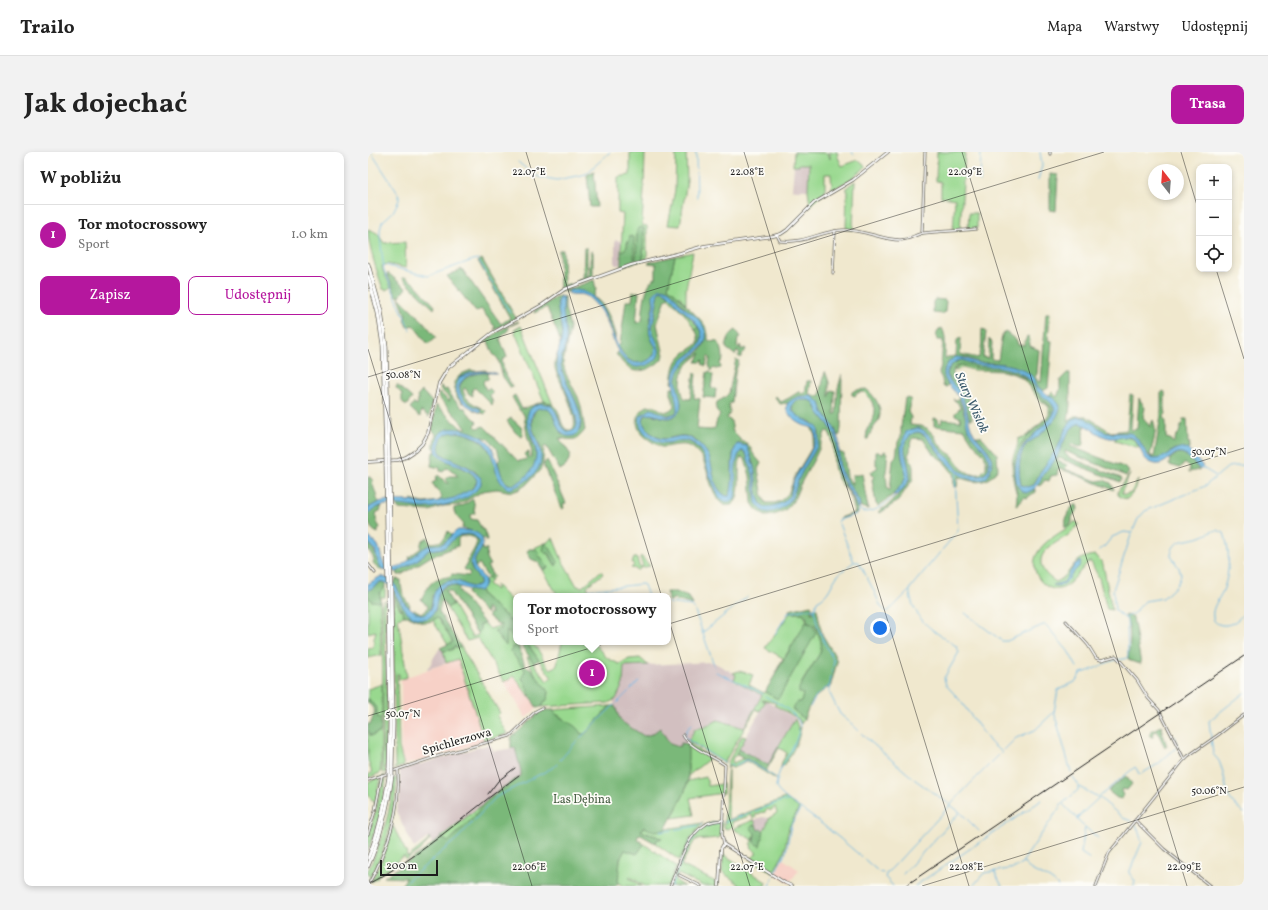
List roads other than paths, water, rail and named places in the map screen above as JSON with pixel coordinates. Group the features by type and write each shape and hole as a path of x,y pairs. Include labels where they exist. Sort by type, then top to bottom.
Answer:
{"main road":[{"path":"368,264 381,311 388,374 387,465 391,769 386,800 368,858"},
{"path":"368,276 378,313 383,346 387,458"},
{"path":"368,866 379,838 388,804 390,776"}],"street":[{"path":"368,462 398,460 415,451 422,444 428,433 439,383 448,368 492,333 542,305 565,289 637,263 704,246 777,236 787,230 818,200 853,180 888,152"},
{"path":"922,233 925,152"},
{"path":"777,236 780,241 800,242 835,231 850,230 864,232 876,237 901,240 922,233 976,229"},
{"path":"833,273 835,231"},
{"path":"368,564 375,573"},
{"path":"1066,621 1088,645 1096,658 1101,660 1116,656 1137,680 1148,698 1159,710 1184,759"},
{"name":"Spichlerzowa","path":"368,780 438,756 510,736 536,711 542,708"},
{"path":"1096,886 1109,852 1184,759 1211,741 1244,715"},
{"path":"683,735 684,739 725,766 722,839 724,845 721,849 719,886"},
{"path":"368,885 369,880 382,855 394,817 398,793 398,770"},
{"path":"368,834 375,811 382,775"},
{"path":"670,886 682,856 695,834 705,824 723,820"},
{"path":"1135,820 1164,849 1210,886"},
{"path":"724,845 728,846 773,876 792,886"},
{"path":"679,875 701,886"}],"water":[{"path":"660,288 671,292 683,307 695,316 703,327 706,335 705,343 681,368 677,376 677,386 681,401 680,410 673,417 669,418 649,414 645,415 643,422 648,430 658,438 669,439 683,436 698,443 709,457 718,488 721,493 726,496 729,496 732,486 732,464 734,450 737,444 747,446 753,463 760,503 763,507 772,506 782,503 790,495 794,480 810,453 816,439 815,430 796,421 788,412 788,403 802,396 812,396 820,403 823,412 834,427 839,441 839,462 841,472 859,501 859,508 857,508 855,500 838,472 836,465 837,444 835,436 829,425 819,413 814,402 809,400 796,400 792,405 792,409 799,417 818,428 818,444 801,474 790,500 782,508 772,512 763,511 756,503 753,474 746,453 743,451 741,451 738,456 737,461 735,474 735,498 727,502 719,497 704,458 700,450 694,444 686,440 668,443 659,442 646,434 640,426 640,416 651,409 668,416 676,413 677,405 674,392 675,373 683,360 699,346 702,335 700,330 693,320 669,295 660,290 652,328 659,349 658,357 644,366 636,367 624,360 620,355 614,344 606,321 594,303 588,297 581,294 568,293 570,290 583,291 592,296 605,315 620,349 626,358 635,363 640,363 649,360 655,352 656,347 650,336 649,327 654,305 653,295"},
{"path":"562,296 563,299 566,337 561,358 561,367 580,415 581,423 577,433 573,436 566,436 561,433 550,411 546,408 536,409 531,420 532,428 541,452 541,460 538,469 523,483 509,489 503,485 499,479 496,473 493,458 486,445 475,437 463,433 451,432 442,438 439,445 440,452 442,455 468,467 481,478 481,484 476,490 463,499 442,506 423,508 387,505 374,509 368,514 368,508 379,502 388,500 410,501 425,504 454,498 472,489 476,485 477,480 474,475 464,468 446,461 437,453 436,448 438,439 443,431 448,429 461,429 486,440 492,448 505,482 512,485 522,480 531,471 534,464 536,451 527,421 529,410 538,404 550,406 556,412 562,426 565,429 569,432 575,429 577,423 576,416 557,366 562,333 558,309 558,299"},
{"path":"956,357 980,363 1014,366 1021,369 1033,377 1039,388 1056,400 1060,406 1055,420 1023,449 1019,465 1021,485 1028,487 1034,485 1041,471 1058,447 1065,430 1073,419 1079,417 1085,418 1106,433 1133,434 1140,442 1148,456 1153,459 1158,459 1178,449 1185,448 1203,466 1200,469 1182,453 1175,454 1161,464 1152,463 1145,459 1134,439 1126,437 1106,437 1080,423 1075,425 1068,433 1055,460 1044,473 1038,485 1026,493 1020,489 1016,481 1016,462 1018,455 1030,438 1051,418 1055,410 1054,407 1050,401 1037,391 1030,380 1019,372 1001,367 976,365 962,360 957,361 950,366 947,371 947,377 961,394 974,434 986,448 992,459 989,475 985,479 977,480 966,478 957,473 924,434 917,432 908,438 905,444 909,468 908,480 902,490 894,496 903,483 906,474 901,446 906,432 909,430 918,428 923,430 931,437 958,470 968,475 980,476 985,474 989,468 989,461 985,451 968,429 962,402 945,379 944,370 949,362"},
{"path":"480,371 497,374 480,373 469,376 461,382 459,387 463,398 472,406 480,409 481,410 479,412 463,403 457,394 456,389 460,377"},
{"path":"458,530 476,532 482,538 482,547 475,559 474,564 485,580 484,586 481,590 472,591 453,585 445,586 438,594 436,607 433,613 430,617 423,619 408,613 386,583 380,582 368,591 368,584 381,576 389,579 396,586 405,604 417,613 424,615 431,609 435,592 443,583 456,581 471,587 478,586 480,584 480,580 473,571 470,563 480,542 473,535 460,535 444,548 429,550 416,561 397,572 382,569 378,563 375,550 368,542 368,536 379,547 384,564 389,568 393,568 403,564 428,546 444,543"},
{"path":"1081,561 1080,566 1065,583 1057,586 1053,585 1064,582 1075,564"}],"waterway":[{"path":"371,152 399,195 399,200 393,212 382,222 380,237 384,270 410,330"},
{"path":"518,162 539,177 557,180 586,174 610,152"},
{"path":"696,152 697,198"},
{"path":"980,182 981,152"},
{"path":"1038,180 1042,165 1040,152"},
{"path":"384,265 428,276 478,259 510,313"},
{"path":"1071,772 1054,712 1058,690 1075,682 1081,673 1090,671 1111,661 1128,657 1127,620 1115,610 1113,590 1131,535 1138,519 1145,511 1205,486 1228,467 1244,465"},
{"name":"Stary Wislok","path":"1201,467 1216,476"},
{"path":"957,473 955,477 958,531 911,587 910,595 914,608 923,621 935,632 956,646 959,652 944,678 946,685 959,699 990,742 1001,751"},
{"name":"Stary Wislok","path":"859,508 863,512 872,511 884,505 894,496"},
{"path":"838,522 839,520 857,514 860,510"},
{"path":"839,524 854,562 839,574 828,592 817,601 814,610 818,627 834,661 829,692 840,714 866,738 914,779 960,812 903,874"},
{"path":"1125,618 1134,613 1145,601 1163,598 1179,581 1181,575 1179,568 1171,556 1172,550 1178,543 1200,537 1217,530 1224,533 1228,553 1228,568 1223,591 1213,610 1213,619 1218,624 1226,625 1233,623 1244,613"},
{"path":"1098,551 1104,547 1112,537 1124,532 1132,533"},
{"path":"855,562 859,562 881,607 887,612 909,591"},
{"path":"589,590 642,584 644,585 647,593"},
{"path":"702,633 747,597"},
{"path":"671,603 692,606 694,608 715,668"},
{"path":"775,634 788,613 806,609 814,610"},
{"path":"965,613 1002,641 1007,641 1046,625 1068,651 1077,667"},
{"path":"716,672 763,694"},
{"path":"617,703 639,681"},
{"path":"810,707 816,696 829,686"},
{"path":"1244,693 1209,721 1213,754 1219,761 1223,772 1228,796 1244,813"},
{"path":"765,696 789,711 794,715 800,724 796,740 777,778 777,789 787,799 832,832 879,872 883,873 888,872 892,868 968,786 1016,738 1035,730 1054,712"},
{"path":"560,760 575,743 614,705"},
{"path":"692,724 687,730 684,736 685,738 724,763"},
{"path":"1175,737 1179,746"},
{"path":"1077,818 1107,790 1135,767 1139,774 1141,774 1158,764 1177,747"},
{"path":"727,765 733,766 747,760 778,779"},
{"path":"407,881 458,838 496,797 554,767 557,764"},
{"path":"973,886 984,873 1015,868 1021,864 1062,804 1078,790 1078,784 1073,777"},
{"path":"1079,787 1100,798 1123,818 1131,821"},
{"path":"915,886 1042,800"},
{"path":"725,822 782,801 788,801"},
{"path":"1063,804 1085,827 1081,853 1090,859"},
{"path":"774,874 786,852 791,825 800,809"},
{"path":"961,813 979,831"},
{"path":"683,856 697,833 706,826 721,822"},
{"path":"1134,886 1135,881 1129,873 1142,842 1136,824"},
{"path":"660,832 702,825"},
{"path":"1085,827 1098,838"},
{"path":"671,886 682,859"},
{"path":"1023,862 1031,870 1050,879 1058,886"},
{"path":"994,871 1002,886"},
{"path":"887,873 885,877 893,886"},
{"path":"770,886 773,877"}],"railway":[{"path":"905,886 1244,656"},
{"path":"488,794 498,781 515,768"},
{"path":"368,884 398,867 426,847 519,775"}],"place":[{"name":"Tor motocrossowy","path":"592,673"}],"park label":[{"name":"Las Dębina","path":"582,800"}]}
